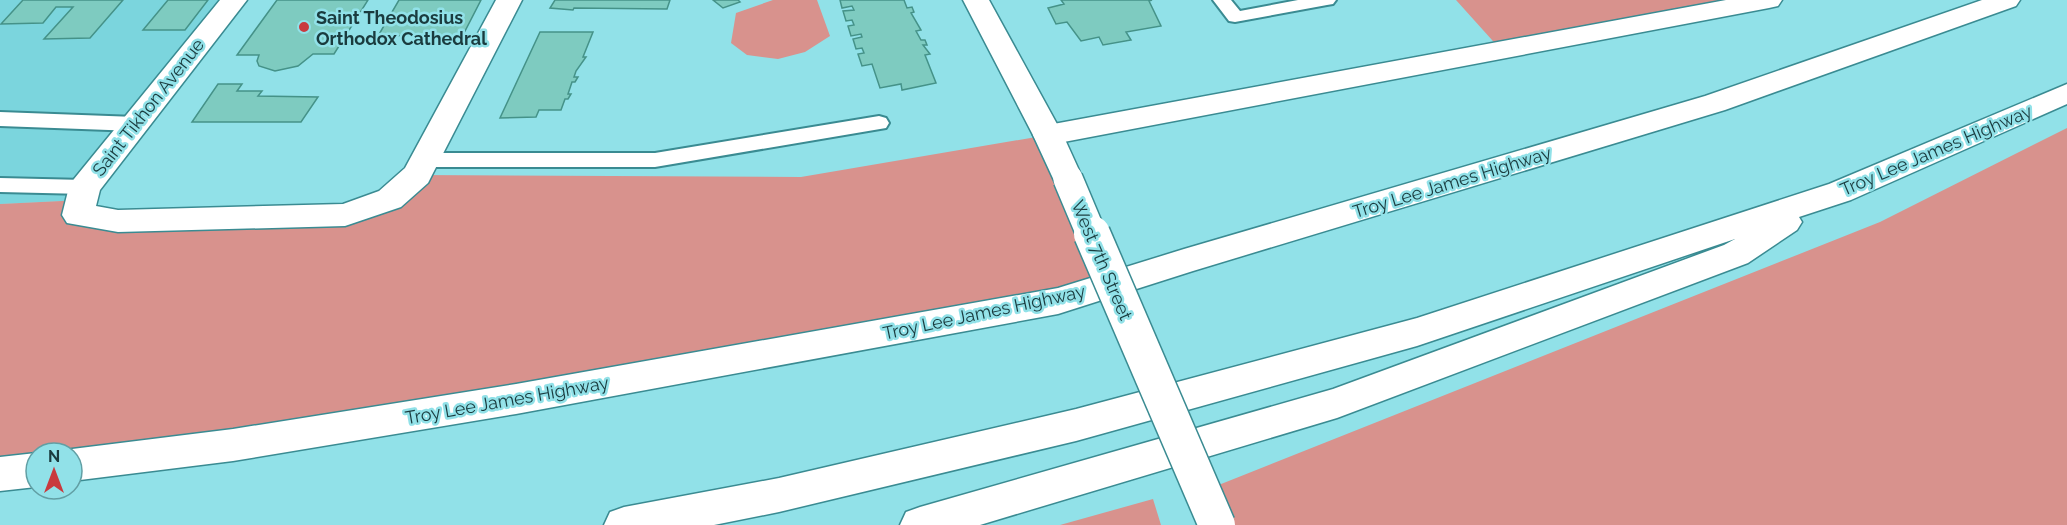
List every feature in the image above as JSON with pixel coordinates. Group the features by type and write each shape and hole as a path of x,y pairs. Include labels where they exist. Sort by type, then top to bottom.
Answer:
{"main road":[{"name":"Saint Tikhon Avenue","path":"234,0 85,187 78,215 118,221 229,220 345,215 390,199 417,176 425,160"},
{"path":"425,160 509,0"},
{"name":"West 7th Street","path":"976,0 1048,135 1068,179 1208,514"},
{"path":"1048,135 1769,0"},
{"name":"Troy Lee James Highway","path":"84,464 233,445 516,399 1058,301 1184,261 1715,103 2007,0"},
{"name":"Troy Lee James Highway","path":"624,525 780,495 1076,425 1417,332 1840,192 2067,93"},
{"path":"920,525 1348,399 1736,254 1795,216 1840,192"},
{"path":"0,474 24,471"}],"lane":[{"path":"1222,0 1235,17 1327,0"},
{"path":"2,123 136,124"},
{"path":"425,160 655,160 879,123"},
{"path":"0,185 85,187"}],"shaded area":[{"path":"0,0 234,0 82,200 0,204"},
{"path":"773,0 817,0 830,36 805,52 778,59 747,55 731,43 736,13"},
{"path":"1456,0 1730,0 1501,50"},
{"path":"2067,128 2067,525 1217,525 1201,492 1880,222"},
{"path":"1048,135 1114,291 866,347 84,451 84,441 24,441 24,464 0,485 0,204 82,200 79,214 345,215 417,175 801,177"},
{"path":"1153,499 1161,525 1060,525"}],"building":[{"path":"23,0 123,0 90,38 44,39 73,7 56,7 43,23 1,24"},
{"path":"168,0 208,0 185,30 143,30"},
{"name":"Saint Theodosius Orthodox Cathedral","path":"277,0 368,0 334,54 313,54 298,66 275,71 259,66 257,61 259,55 237,55"},
{"path":"399,0 481,0 463,35 378,36"},
{"path":"555,0 670,0 667,9 574,8 573,10 550,8"},
{"path":"713,0 738,0 740,2 723,8"},
{"path":"840,0 904,0 907,8 912,7 914,12 911,13 921,30 916,31 927,45 923,45 930,54 925,55 936,83 902,90 901,84 880,88 872,64 862,66 858,54 864,53 862,48 856,49 853,39 862,37 861,34 851,36 848,26 854,25 852,20 846,21 843,11 854,10 852,6 842,8"},
{"path":"1061,0 1152,0 1149,1 1161,26 1126,32 1131,40 1103,45 1099,37 1081,41 1067,22 1056,24 1048,8 1064,4"},
{"path":"540,32 593,32 583,57 586,57 574,77 578,77 575,82 572,82 568,94 571,94 568,99 565,99 561,110 539,110 536,117 500,118"},
{"path":"218,84 242,84 237,91 262,91 258,96 318,97 301,122 192,122"}],"place":[{"name":"Saint Theodosius Orthodox Cathedral","path":"304,27"}]}
